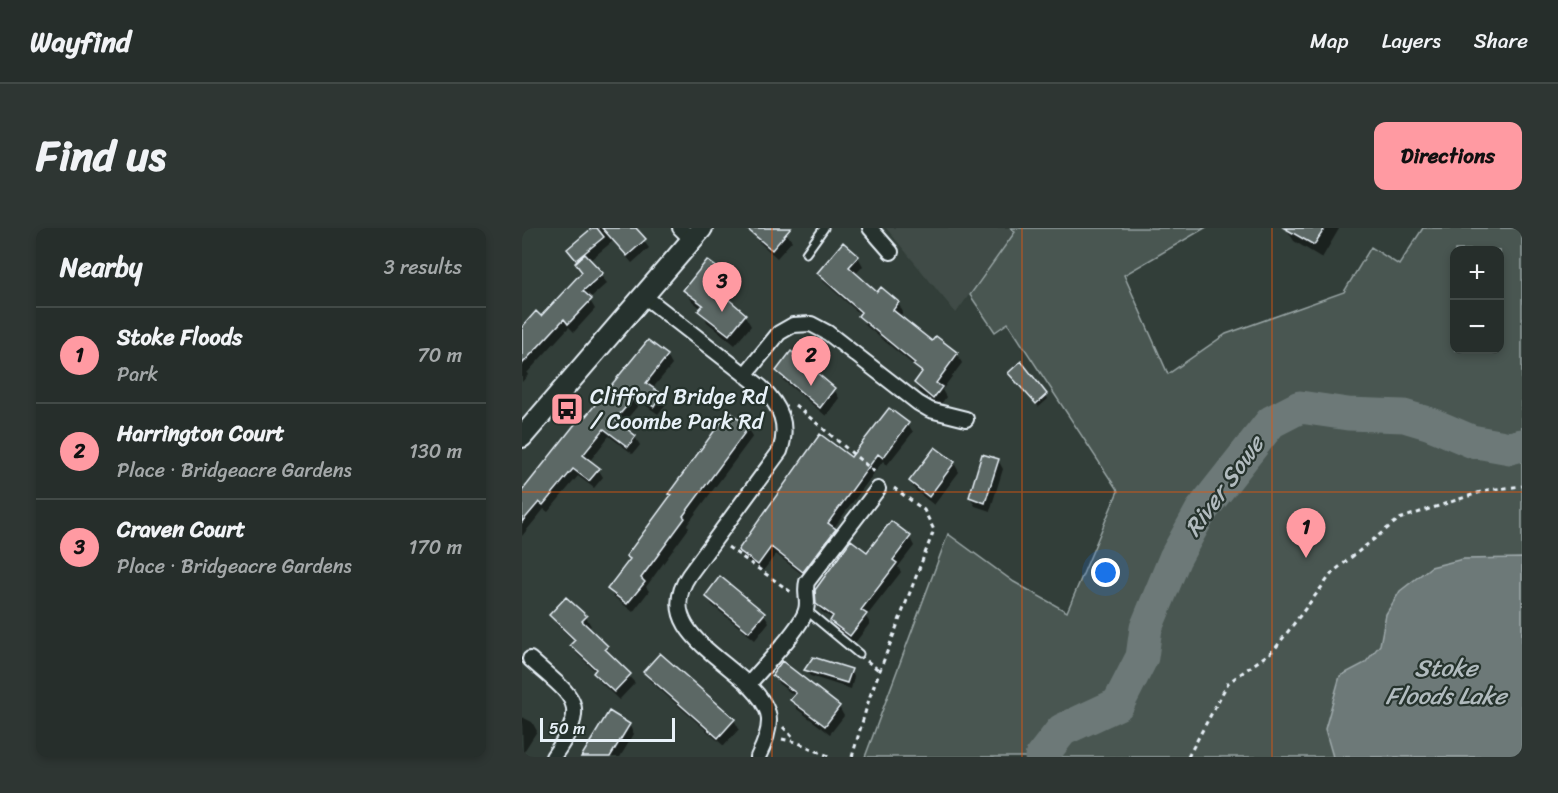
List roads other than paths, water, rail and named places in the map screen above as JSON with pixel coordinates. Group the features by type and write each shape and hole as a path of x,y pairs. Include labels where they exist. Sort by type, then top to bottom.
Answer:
{"main road":[{"path":"522,437 644,296 692,232"}],"street":[{"path":"870,228 891,252"},
{"path":"644,296 745,375 777,405 784,426 783,442 774,460 683,584 679,601 683,618 692,635 758,695 768,713 769,722 765,740 758,757"},
{"path":"745,375 779,333 793,325 811,324 828,333 918,403 930,410 966,419"},
{"path":"748,685 798,625 806,610 807,582 884,484"},
{"path":"530,658 568,694 575,707 573,727 554,757"}],"lane":[{"path":"806,253 824,228"},
{"path":"806,610 859,654"}],"water":[{"name":"Stoke Floods Lake","path":"1522,558 1522,757 1333,757 1325,729 1340,676 1365,663 1380,645 1386,614 1400,591 1431,567 1463,559"}],"waterway":[{"name":"River Sowe","path":"1041,757 1062,730 1118,704 1142,657 1146,628 1175,558 1201,511 1271,422 1300,407 1348,414 1404,416 1431,424 1471,441 1510,448 1522,445"}],"place":[{"name":"Craven Court","path":"722,312"},
{"name":"Harrington Court","path":"811,386"},
{"name":"Clifford Bridge Rd / Coombe Park Rd","path":"567,409"},
{"name":"Stoke Floods","path":"1306,558"}]}
